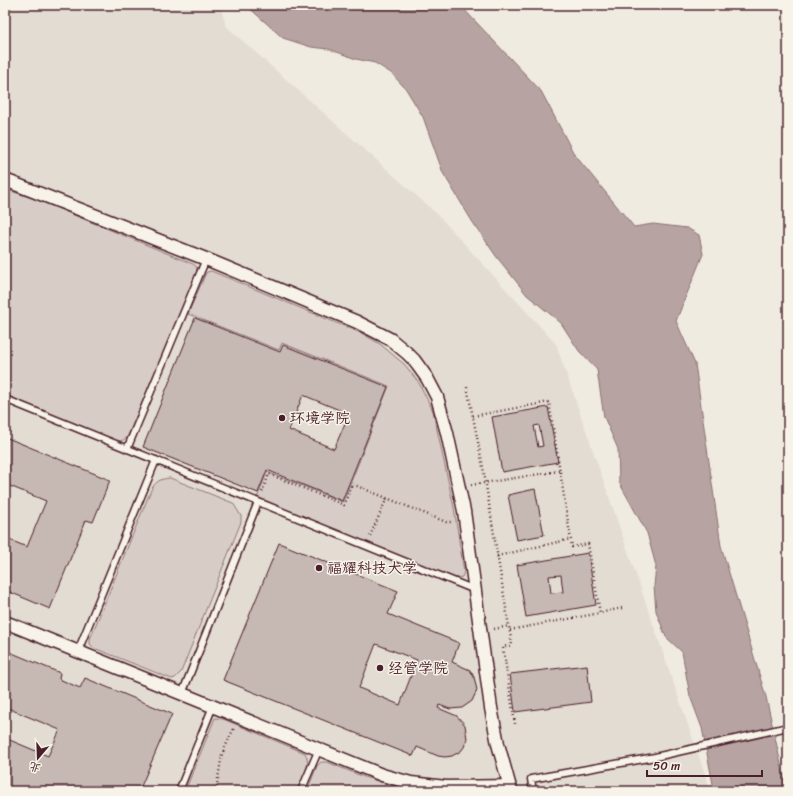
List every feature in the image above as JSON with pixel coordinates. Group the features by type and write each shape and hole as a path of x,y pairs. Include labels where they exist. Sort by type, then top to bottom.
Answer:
{"street":[{"path":"5,180 206,260 363,325 390,339 407,353 427,378 437,397 448,433 465,521 490,708 510,788 446,787 411,783 382,774 5,622"}],"lane":[{"path":"127,449 206,260"},
{"path":"5,399 474,590"},
{"path":"78,651 156,460"},
{"path":"182,694 258,502"},
{"path":"179,791 213,706"},
{"path":"533,791 531,779 690,749 787,728"},
{"path":"301,791 319,749"}],"path":[{"path":"467,387 510,630 512,645 504,647 515,724 517,724"},
{"path":"473,416 549,402 570,539 572,547 588,544 600,613"},
{"path":"485,483 560,471"},
{"path":"258,502 269,474 344,505 352,484 446,522 465,521"},
{"path":"366,546 387,498"},
{"path":"497,556 570,539"},
{"path":"510,630 622,608"},
{"path":"216,791 222,754 239,717"}],"shaded area":[{"name":"福耀科技大学","path":"5,5 220,5 226,26 438,215 556,344 711,791 5,791"},
{"path":"246,5 460,5 541,91 574,154 634,227 653,224 687,228 699,235 703,254 676,321 695,364 721,546 766,697 787,791 718,791 713,784 702,728 690,696 682,652 666,637 656,611 654,586 656,566 647,533 619,482 618,449 604,417 597,370 579,351 561,323 527,295 496,256 472,221 443,173 423,117 406,89 391,73 375,63 356,59 329,49 311,47 283,38"},
{"path":"5,189 35,199 193,264 197,267 196,275 127,438 121,441 5,395"},
{"path":"211,271 363,334 380,344 405,365 419,383 433,411 454,508 464,572 462,577 453,579 257,498 267,472 343,502 389,386 282,343 279,350 188,314 205,275 207,272"},
{"path":"170,478 233,503 241,516 241,522 181,672 172,679 94,648 90,644 90,639 151,490 159,481"},
{"path":"215,718 223,719 305,753 307,758 307,767 297,791 185,791"},
{"path":"321,762 327,762 364,777 412,791 307,791 317,766"}],"building":[{"path":"195,318 280,352 283,345 388,387 342,501 267,470 258,493 143,447","holes":["303,395 349,414 334,449 289,430"]},
{"path":"548,407 558,462 502,472 492,417","holes":["539,425 543,446 538,447 534,426"]},
{"path":"5,437 110,480 93,522 86,520 50,609 5,590 5,538 27,547 46,501 5,484"},
{"path":"535,489 544,535 517,540 508,495"},
{"path":"279,543 398,591 388,614 459,643 452,662 470,670 474,677 477,690 472,701 462,708 450,709 439,705 438,708 457,716 465,725 467,739 461,751 452,756 445,757 438,756 417,747 413,756 223,680","holes":["376,644 417,660 400,705 359,688"]},
{"path":"588,553 596,605 526,617 517,565","holes":["561,575 563,592 551,593 549,576"]},
{"path":"5,650 60,673 59,679 80,688 85,678 172,714 139,791 5,791 5,738 48,756 60,730 5,707"},
{"path":"587,665 591,702 515,712 510,674"}],"place":[{"name":"环境学院","path":"282,418"},
{"name":"福耀科技大学","path":"319,568"},
{"name":"经管学院","path":"380,668"}]}
